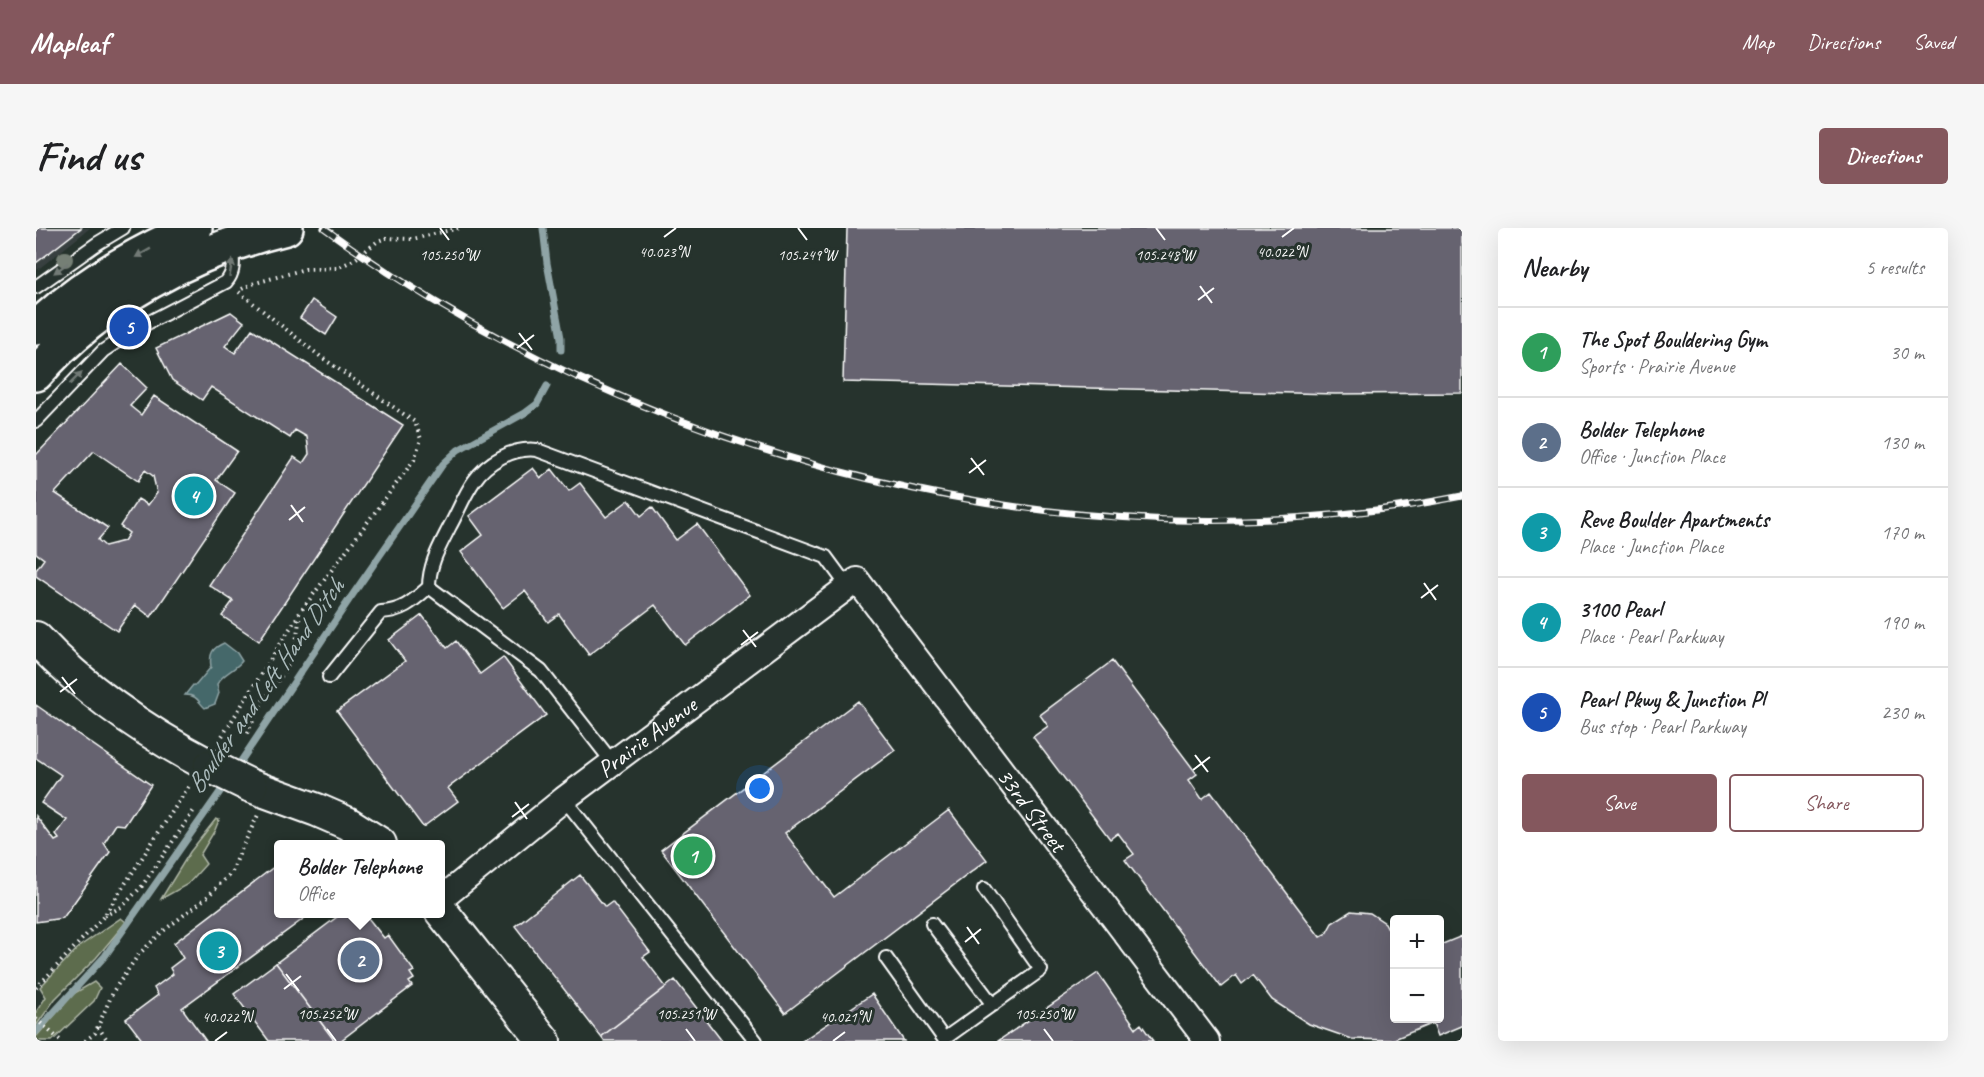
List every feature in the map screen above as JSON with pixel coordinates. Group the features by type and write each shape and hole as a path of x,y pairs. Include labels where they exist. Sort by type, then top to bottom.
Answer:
{"main road":[{"path":"36,328 71,298 112,270 195,228"},
{"path":"36,374 78,332 122,299 163,275 202,256 286,228"}],"street":[{"name":"Prairie Avenue","path":"445,896 564,799 852,583"},
{"name":"33rd Street","path":"852,583 1208,1041"},
{"path":"36,638 71,673 202,773 260,789 310,807 347,823 374,840"},
{"path":"445,916 544,1041"}],"lane":[{"path":"36,287 90,248 123,228"},
{"path":"36,421 103,351 142,325 226,282 231,276 233,267 232,245"},
{"path":"329,677 381,612 394,611 409,605 429,587 429,573 436,554 474,481 487,467 506,454 524,448 537,450 826,557 852,583"},
{"path":"429,587 542,670 613,763"},
{"path":"564,799 756,1041"},
{"path":"886,958 944,1039 993,1005 1041,970 984,889"},
{"path":"932,924 993,1005"}],"path":[{"path":"224,731 301,611 414,460 421,439 415,422 321,357 238,291 252,284 305,269 338,268 386,238 412,239 459,228"},
{"path":"247,733 264,699 285,671 295,649 301,611"},
{"path":"36,988 104,916 202,773"},
{"path":"85,1041 95,1033 114,990 139,954 162,932 207,897 232,872 260,789"},
{"path":"104,916 123,906 142,886 195,809"},
{"path":"36,1019 60,1040"},
{"path":"98,1027 108,1041"}],"shaded area":[{"path":"36,228 90,228 36,271"}],"green space":[{"path":"216,819 219,820 215,830 200,855 206,864 188,884 161,899 190,852"},
{"path":"121,918 126,922 96,958 55,999 36,1026 36,1012 46,997 40,987 80,946"},
{"path":"94,982 100,988 94,1001 52,1041 36,1041 36,1037 73,994"}],"water":[{"path":"224,643 237,653 242,661 219,680 217,684 219,693 215,704 205,708 195,698 185,695 211,667 210,658 214,649"}],"building":[{"path":"36,228 81,228 36,263"},
{"path":"847,228 1462,228 1462,393 1335,394 843,382"},
{"path":"312,300 337,317 326,335 300,318"},
{"path":"231,312 244,322 225,346 235,353 252,329 403,425 259,641 222,616 233,601 209,585 294,457 303,463 309,454 307,437 295,430 290,438 211,387 202,400 172,380 156,348"},
{"path":"122,364 147,388 130,406 141,415 154,396 237,451 216,480 235,493 151,617 135,605 117,631 36,576 36,570 44,559 36,553 36,455","holes":["94,451 138,481 145,470 153,476 157,493 148,505 138,499 120,526 129,533 124,541 105,546 98,540 108,528 55,493"]},
{"path":"533,468 541,478 552,469 569,491 580,483 606,517 629,500 641,516 652,507 676,540 697,524 750,595 685,645 655,605 589,655 559,614 548,622 525,591 503,608 461,552 483,535 469,516"},
{"path":"422,615 447,648 456,641 480,674 503,657 546,715 448,788 458,801 423,827 337,711 405,661 389,640"},
{"path":"1112,661 1197,774 1189,780 1202,799 1211,792 1320,937 1326,934 1332,923 1351,911 1370,913 1385,923 1390,932 1390,1023 1433,1023 1392,1040 1352,1039 1309,1024 1272,1000 1253,975 1242,984 1236,975 1221,987 1125,860 1134,854 1118,833 1110,839 1033,737 1048,726 1040,715"},
{"path":"858,701 895,750 785,833 834,897 949,810 987,860 785,1013 661,850"},
{"path":"36,705 151,785 125,825 116,824 104,843 110,852 63,918 36,922 36,816 55,841 59,839 56,835 67,820 41,803 61,775 36,758"},
{"path":"274,867 274,918 305,918 182,1008 206,1041 143,1041 126,1019 158,995 154,988 173,974 170,968 183,958 174,943"},
{"path":"580,875 605,907 612,902 650,952 643,957 666,987 601,1037 515,926"},
{"path":"336,918 368,918 384,938 388,935 414,971 410,973 414,979 409,982 412,986 340,1041 335,1041 276,963"},
{"path":"1462,936 1462,1026 1438,1036 1433,1023 1444,1023 1444,943"},
{"path":"276,963 334,1040 269,1041 234,994"},
{"path":"1098,973 1136,1028 1141,1024 1153,1041 998,1041"},
{"path":"675,980 722,1041 604,1041 601,1037"},
{"path":"872,994 904,1041 802,1041"}],"waterway":[{"name":"Boulder and Left Hand Ditch","path":"543,228 561,350"},
{"name":"Boulder and Left Hand Ditch","path":"235,770 443,464 458,450 525,413 537,404 547,386"},
{"name":"Boulder and Left Hand Ditch","path":"36,1032 105,956 227,782"}],"railway":[{"path":"324,228 448,309 581,379 721,435 866,478 1015,507 1165,520 1315,516 1462,496"}],"place":[{"name":"Pearl Pkwy & Junction Pl","path":"129,327"},
{"name":"3100 Pearl","path":"194,496"},
{"name":"The Spot Bouldering Gym","path":"693,856"},
{"name":"Reve Boulder Apartments","path":"219,951"},
{"name":"Bolder Telephone","path":"360,960"}]}
